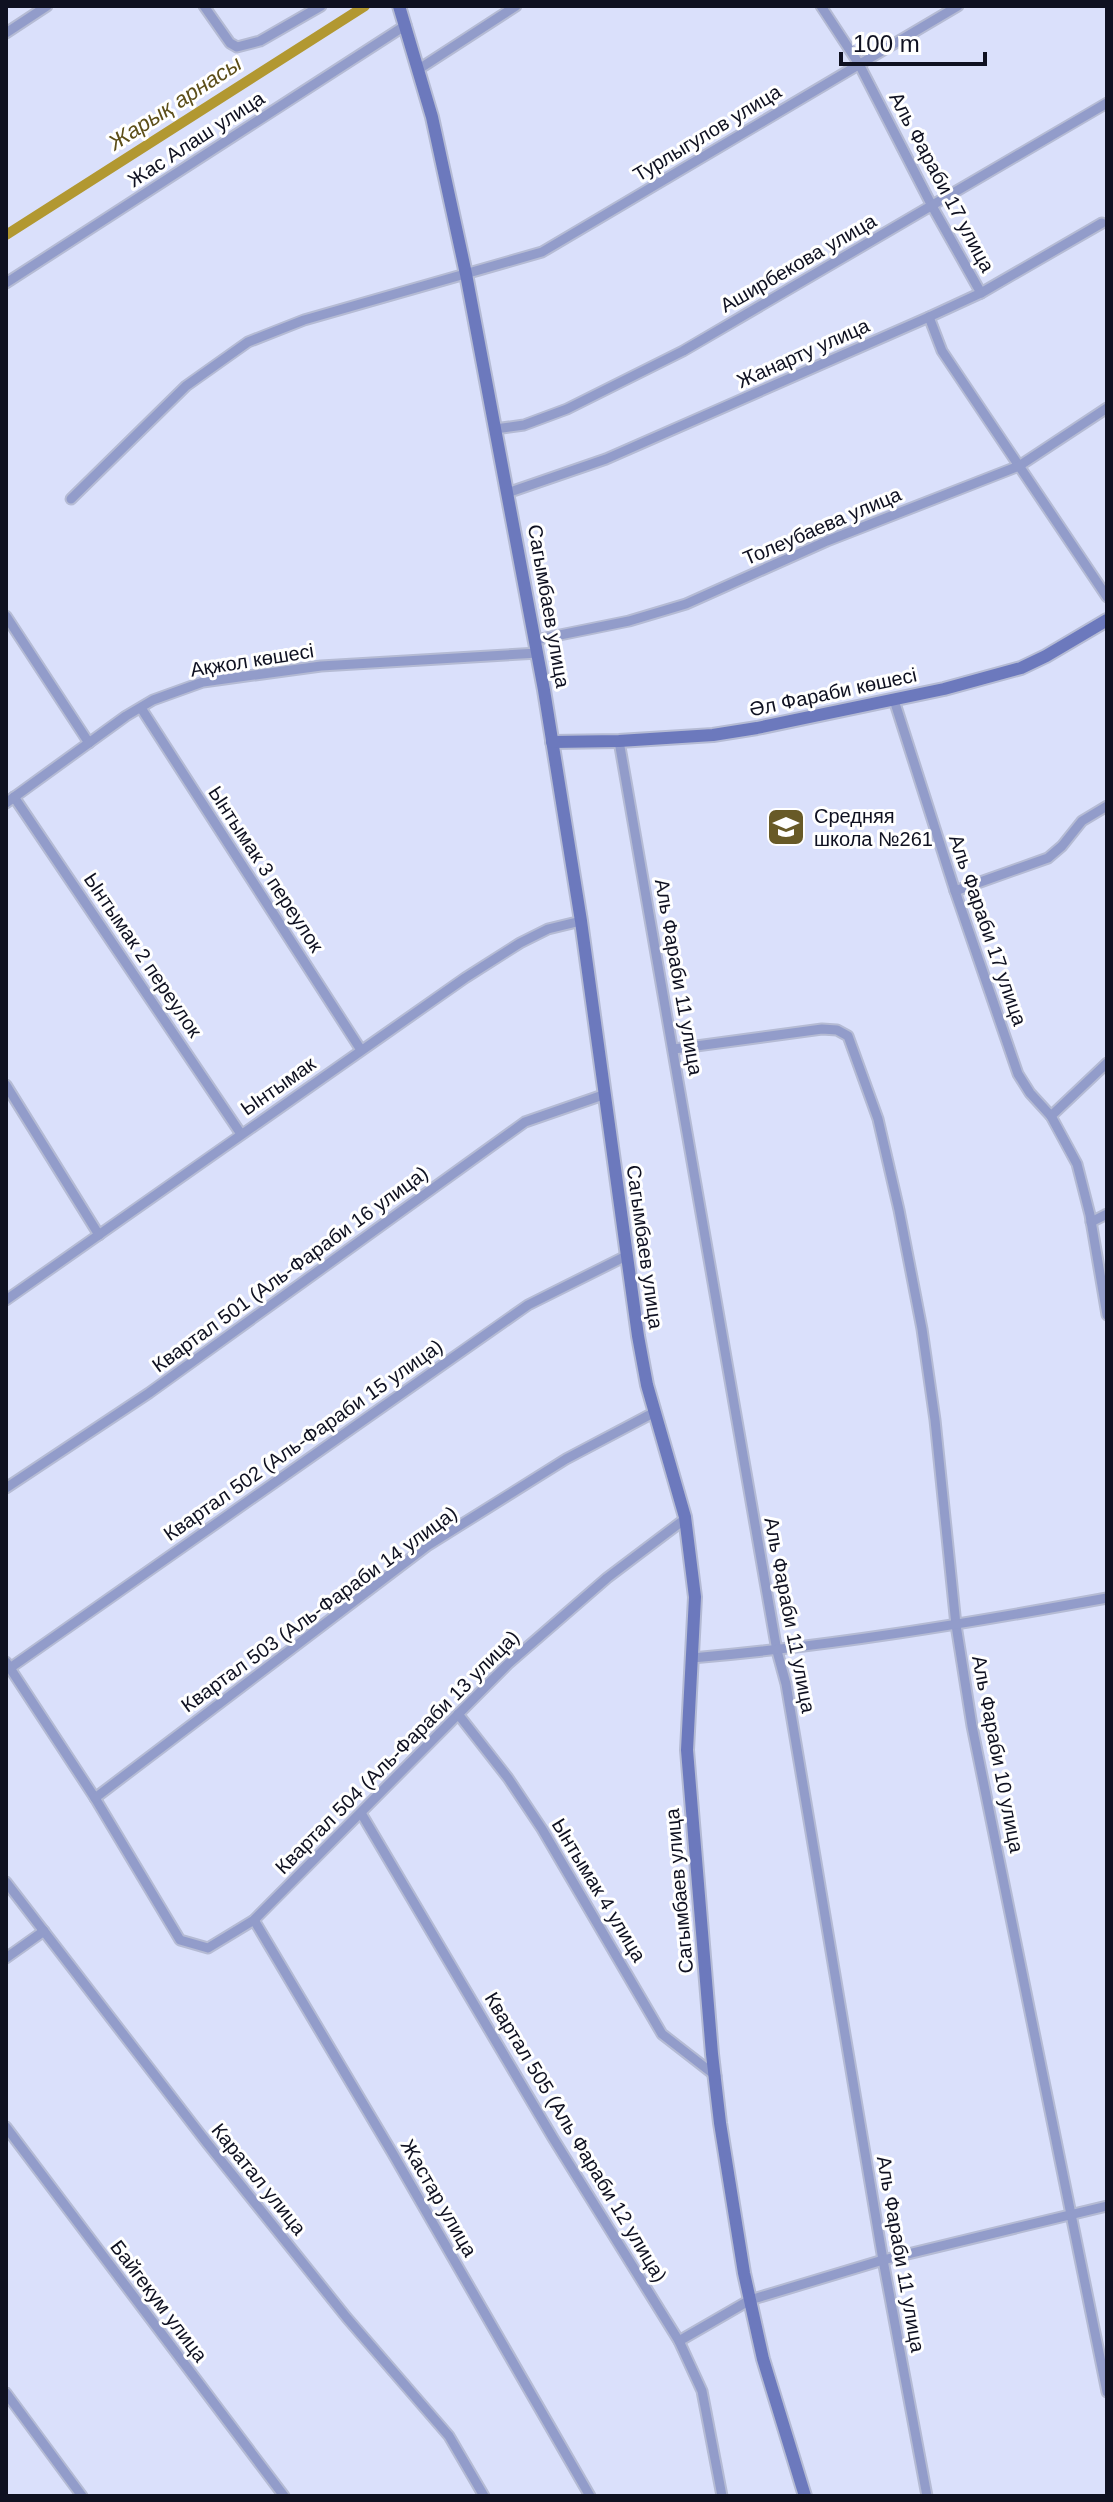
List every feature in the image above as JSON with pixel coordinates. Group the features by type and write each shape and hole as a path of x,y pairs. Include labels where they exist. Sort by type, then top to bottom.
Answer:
{"street":[{"path":"6,33 47,6"},
{"path":"204,6 230,43 237,47 260,41 321,6"},
{"name":"Сагымбаев улица","path":"399,6 432,117 466,274 536,647 581,921 638,1336 655,1412 685,1519 695,1597 687,1750 720,2123 763,2359 805,2496"},
{"path":"419,69 516,6"},
{"name":"Аль Фараби 17 улица","path":"821,6 859,64 981,293"},
{"name":"Турлыгулов улица","path":"71,499 186,386 248,342 304,320 542,252 958,6"},
{"name":"Жас Алаш улица","path":"6,283 406,25"},
{"name":"Аширбекова улица","path":"495,429 524,425 567,409 683,351 1107,103"},
{"name":"Жанарту улица","path":"507,493 606,459 929,317 981,293 1102,223"},
{"path":"929,317 942,351 1107,597"},
{"name":"Толеубаева улица","path":"536,647 686,604 827,541 1019,466 1107,408"},
{"path":"6,616 89,743"},
{"name":"Әл Фараби көшесі","path":"552,742 619,741 742,731 894,700 1021,668 1107,620"},
{"name":"Ақжол көшесі","path":"10,800 153,700 203,682 321,666 536,647"},
{"name":"Аль Фараби 17 улица","path":"894,700 1018,1074 1051,1116 1077,1164 1091,1222 1107,1315"},
{"name":"Ынтымак 3 переулок","path":"141,708 361,1050"},
{"name":"Аль Фараби 11 улица","path":"619,741 674,1049 722,1347 777,1651 786,1684 883,2260 927,2496"},
{"name":"Ынтымак 2 переулок","path":"10,800 241,1134"},
{"path":"955,891 1048,858 1082,821 1107,806"},
{"name":"Ынтымак","path":"6,1300 465,978 548,929 581,921"},
{"name":"Аль Фараби 10 улица","path":"674,1049 822,1029 837,1030 848,1036 878,1119 922,1329 935,1420 956,1625 972,1726 1107,2392"},
{"path":"1051,1116 1107,1063"},
{"path":"6,1085 99,1235"},
{"name":"Квартал 501 (Аль-Фараби 16 улица)","path":"6,1488 149,1393 525,1122 603,1095"},
{"path":"1091,1222 1107,1214"},
{"name":"Квартал 502 (Аль-Фараби 15 улица)","path":"8,1665 528,1305 626,1256"},
{"name":"Квартал 503 (Аль-Фараби 14 улица)","path":"95,1798 427,1546 566,1459 655,1412"},
{"name":"Квартал 504 (Аль-Фараби 13 улица)","path":"95,1798 180,1940 208,1948 254,1920 509,1663 607,1578 685,1519"},
{"path":"692,1658 777,1651 956,1625 1107,1598"},
{"path":"8,1665 95,1798"},
{"name":"Ынтымак 4 улица","path":"458,1714 508,1778 542,1829 662,2034 716,2076"},
{"name":"Квартал 505 (Аль Фараби 12 улица)","path":"361,1813 553,2138 679,2341 702,2391 722,2496"},
{"name":"Каратал улица","path":"6,1882 216,2155 337,2306 449,2436 484,2496"},
{"name":"Жастар улица","path":"254,1920 590,2496"},
{"path":"6,1958 44,1931"},
{"name":"Байгекум улица","path":"6,2127 284,2496"},
{"path":"679,2341 750,2300 883,2260 1107,2206"},
{"path":"6,2393 82,2496"}],"waterway":[{"name":"Жарық арнасы","path":"6,235 365,6"}],"place":[{"name":"Средняя школа №261","path":"786,827"}]}
